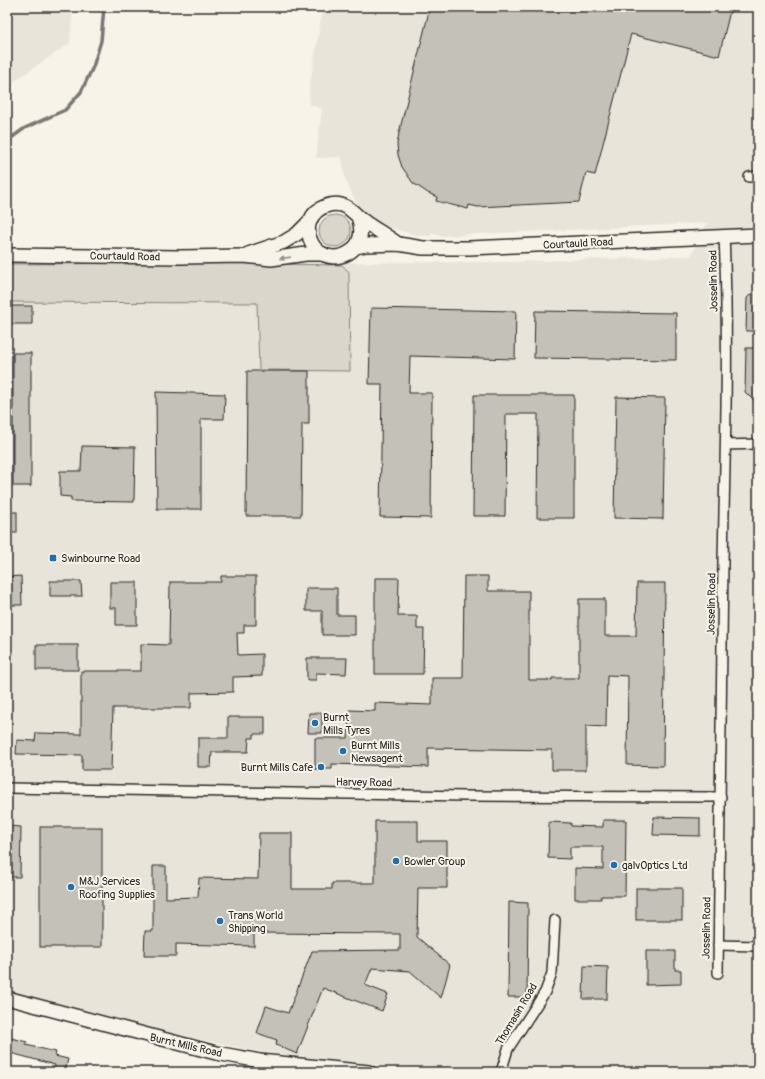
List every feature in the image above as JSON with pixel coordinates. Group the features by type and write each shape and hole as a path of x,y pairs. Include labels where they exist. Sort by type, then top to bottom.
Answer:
{"street":[{"name":"Courtauld Road","path":"244,256 284,242 297,234 320,208 334,204 348,207 358,217 398,244"},
{"path":"355,247 361,232 361,224 358,217"},
{"path":"310,220 308,228 312,244 323,254"},
{"name":"Courtauld Road","path":"7,255 180,257 244,256 271,259 306,254 323,254 337,257 350,252 355,247 366,245 398,244 423,248 444,249 758,235"},
{"name":"Josselin Road","path":"718,972 726,445 724,236"},
{"path":"726,445 758,444"},
{"name":"Harvey Road","path":"7,788 457,796 720,798"},
{"name":"Thomasin Road","path":"501,1072 508,1049 545,992 552,973 555,920"},
{"path":"718,945 758,946"},
{"name":"Burnt Mills Road","path":"7,998 184,1046 216,1053 259,1066 369,1072"}],"shaded area":[{"path":"7,7 73,7 70,43 7,86"},
{"path":"323,7 758,7 758,1072 458,1072 426,1066 398,1067 261,1052 197,1039 7,993 7,264 507,262 691,256 707,223 439,236 433,233 429,236 415,235 388,227 372,217 357,204 345,179 342,157 316,158 322,109 310,104 309,90"},
{"path":"335,215 341,216 348,222 351,231 350,237 344,244 335,247 329,246 322,240 319,231 320,225 326,218"},
{"path":"207,263 342,265 349,272 350,371 259,370 257,303 7,302 7,264"}],"building":[{"path":"430,7 731,7 719,56 631,34 595,175 586,173 579,202 478,207 469,205 468,209 436,201 437,197 413,183 402,167 398,155 397,144 399,133"},
{"path":"758,287 758,331 746,331 747,298"},
{"path":"7,306 32,306 32,324 7,324"},
{"path":"371,308 516,311 515,359 410,356 409,393 432,393 431,518 380,517 382,384 369,384"},
{"path":"535,311 676,313 676,360 534,358"},
{"path":"746,348 758,348 758,405 745,392"},
{"path":"13,353 31,353 31,486 13,486"},
{"path":"247,371 309,371 309,424 302,424 301,516 246,516"},
{"path":"156,392 225,394 224,419 201,419 201,509 157,509"},
{"path":"474,395 574,395 574,518 537,518 538,414 506,414 505,516 473,516"},
{"path":"616,397 665,398 663,519 614,518"},
{"path":"82,446 135,447 134,502 71,501 71,497 60,496 60,471 81,471"},
{"path":"7,512 17,512 17,533 7,533"},
{"path":"21,576 22,605 7,605 7,577"},
{"path":"221,576 256,576 256,625 244,625 244,633 237,633 238,655 262,654 262,676 233,677 233,692 191,693 191,708 113,708 111,770 82,770 82,755 16,754 17,740 35,741 36,733 81,734 81,671 141,671 141,644 169,645 170,582 221,582"},
{"path":"464,576 488,576 488,591 529,591 529,680 579,678 579,599 605,599 605,636 636,636 637,583 665,583 663,766 627,765 628,676 607,675 606,727 586,726 586,770 552,770 552,750 428,748 428,767 332,764 332,769 315,769 315,738 348,738 349,710 375,711 375,703 432,705 432,678 463,678"},
{"path":"375,578 399,578 398,616 417,616 417,629 424,629 423,674 375,674"},
{"path":"50,581 81,581 82,596 50,596"},
{"path":"110,582 137,582 137,625 116,625 116,608 110,608"},
{"path":"306,588 337,588 337,615 355,615 355,635 322,635 322,611 306,611"},
{"path":"36,645 78,645 78,670 36,670"},
{"path":"307,658 347,658 346,674 316,673 316,680 307,680"},
{"name":"Burnt Mills Tyres","path":"309,713 322,713 322,733 308,733"},
{"path":"228,717 265,717 265,734 254,734 254,738 249,738 248,752 212,752 211,767 198,767 198,738 228,738"},
{"path":"654,817 700,818 700,836 653,835"},
{"path":"603,820 626,820 625,896 601,896 601,899 575,899 575,868 603,869 603,847 570,847 570,859 548,858 549,822 571,823 571,826 603,827"},
{"path":"375,821 418,821 418,841 447,841 447,888 418,888 417,937 450,965 441,998 410,971 372,968 365,985 388,994 382,1011 323,988 297,1054 276,1045 277,1040 257,1033 266,1006 288,1013 312,951 400,950 400,934 254,933 254,946 176,944 176,956 144,956 145,931 153,931 153,866 166,866 166,898 198,897 199,878 258,879 259,833 292,833 292,889 332,889 332,883 375,883"},
{"path":"7,826 21,827 20,877 7,877"},
{"name":"M&J Services Roofing Supplies","path":"40,827 102,827 102,947 40,947"},
{"path":"636,888 682,888 682,920 636,920"},
{"path":"509,902 528,903 527,997 508,997"},
{"path":"646,951 675,951 675,970 681,970 681,984 646,985"},
{"path":"584,966 608,967 607,999 583,999"},
{"path":"7,1037 27,1042 26,1045 56,1052 55,1056 68,1059 65,1072 54,1072 55,1065 7,1052"}],"waterway":[{"path":"7,141 25,128 65,110 81,92 93,67 101,41 104,7"}],"place":[{"name":"Swinbourne Road","path":"53,558"},
{"name":"Burnt Mills Tyres","path":"315,723"},
{"name":"Burnt Mills Newsagent","path":"343,751"},
{"name":"Burnt Mills Cafe","path":"321,767"},
{"name":"Bowler Group","path":"396,861"},
{"name":"galvOptics Ltd","path":"614,865"},
{"name":"M&J Services Roofing Supplies","path":"71,887"},
{"name":"Trans World Shipping","path":"220,921"}]}
